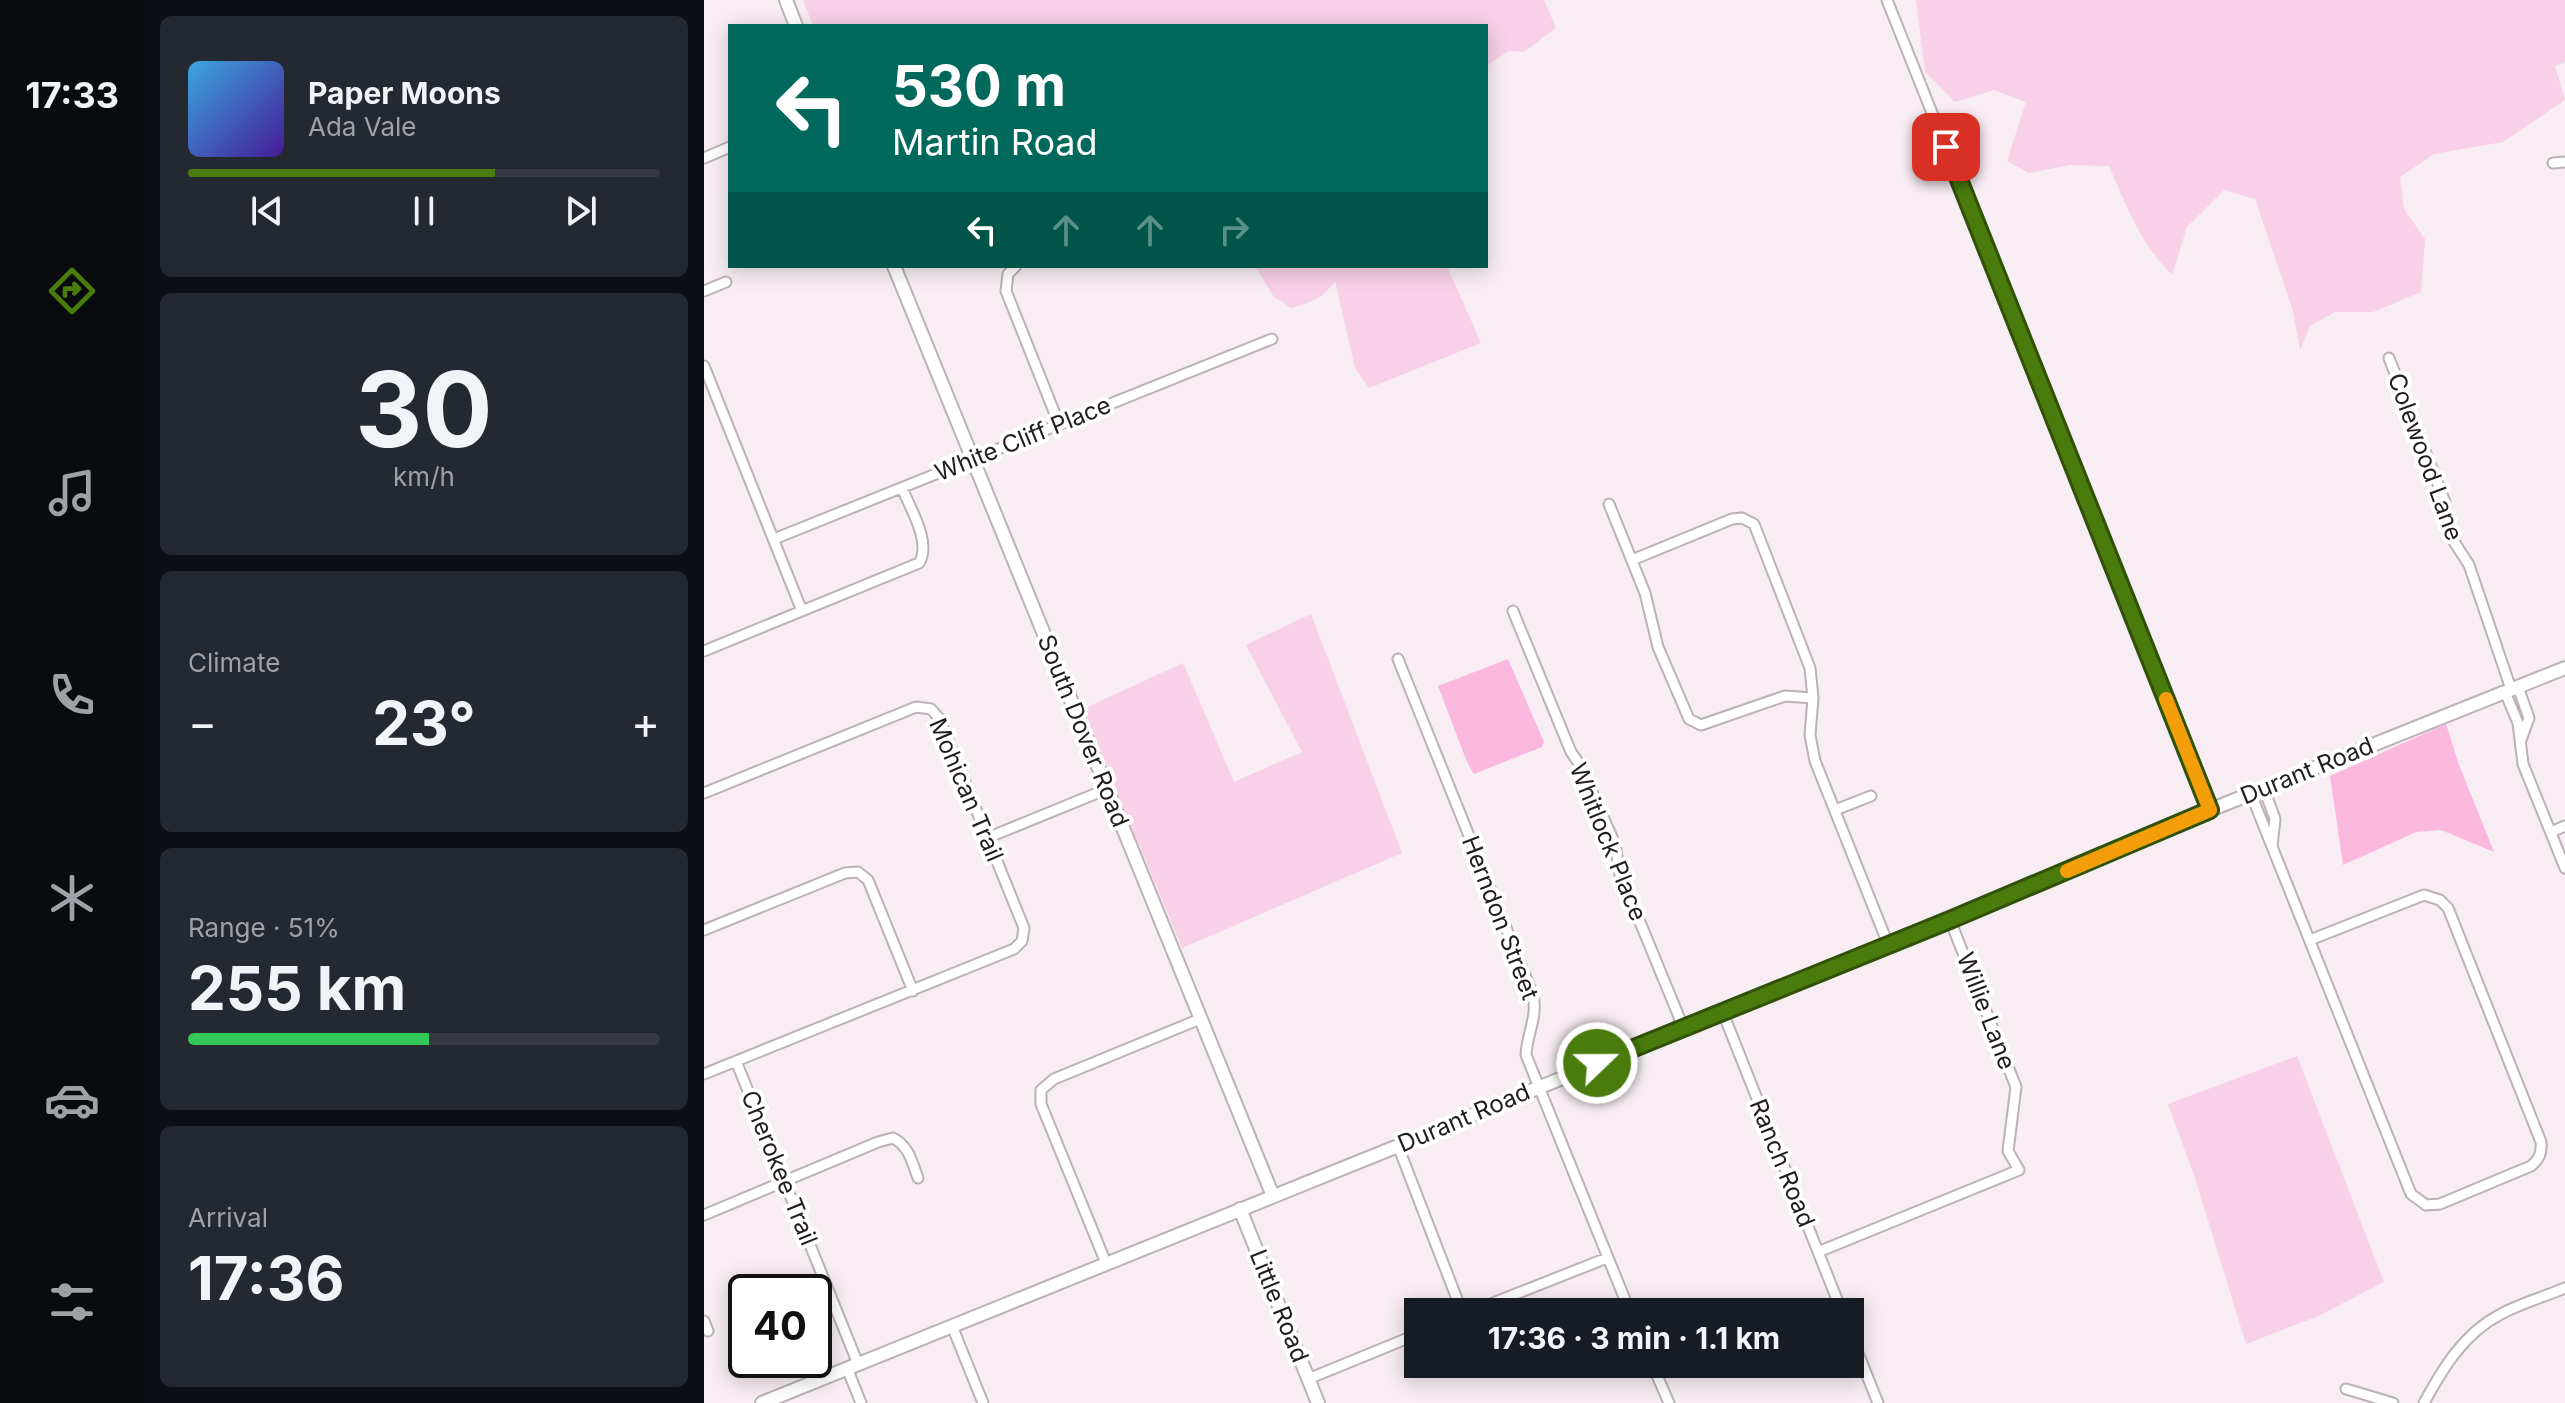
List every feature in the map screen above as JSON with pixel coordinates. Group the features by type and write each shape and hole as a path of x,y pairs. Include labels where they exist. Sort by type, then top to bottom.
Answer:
{"street":[{"path":"786,0 795,24"},
{"path":"1887,0 2210,810"},
{"path":"704,158 728,148"},
{"path":"2553,163 2565,162"},
{"name":"South Dover Road","path":"895,268 1273,1196"},
{"path":"1014,268 1008,274 1006,291 1059,424"},
{"path":"704,291 726,282"},
{"name":"White Cliff Place","path":"774,539 1272,339"},
{"name":"Colewood Lane","path":"2389,358 2445,502 2451,537 2469,565 2512,689 2529,718 2521,740 2523,764 2565,868"},
{"path":"704,366 802,611"},
{"path":"704,651 919,563 924,550 922,540 902,488"},
{"path":"1609,504 1645,593 1658,647 1689,719 1701,725 1785,696 1813,698"},
{"path":"1632,560 1732,519 1750,521 1757,531 1810,668 1812,749 1888,944"},
{"name":"Whitlock Place","path":"1513,611 1571,752 1580,765 1615,844 1622,887 1633,905 1684,1029"},
{"name":"Herndon Street","path":"1398,659 1533,995 1535,1020 1527,1038 1526,1055 1624,1298"},
{"name":"Durant Road","path":"762,1403 1684,1029 2210,810 2565,668"},
{"name":"Mohican Trail","path":"704,793 916,707 931,709 939,718 1024,928 1022,941 1014,949 704,1074"},
{"path":"987,838 1107,789"},
{"path":"2264,789 2275,819 2272,846"},
{"path":"2251,794 2411,1194 2426,1205 2440,1204 2531,1166 2538,1160 2542,1151 2541,1142 2448,908 2440,900 2424,895 2310,940"},
{"path":"1835,810 1871,796"},
{"path":"2551,832 2565,826"},
{"path":"704,930 845,873 858,872 868,880 913,991"},
{"name":"Willie Lane","path":"1818,1252 2019,1170 2008,1151 2016,1087 1950,920"},
{"name":"Ranch Road","path":"1723,1013 1836,1298"},
{"path":"1106,1263 1041,1104 1041,1090 1054,1079 1200,1019"},
{"name":"Cherokee Trail","path":"736,1061 784,1180 852,1366 861,1403"},
{"path":"704,1215 893,1138 903,1143 918,1178"},
{"path":"1398,1146 1457,1298"},
{"name":"Little Road","path":"1240,1209 1318,1403"},
{"path":"1506,1298 1607,1258"},
{"path":"2424,1403 2447,1361 2473,1333 2500,1314 2565,1288"},
{"path":"952,1326 983,1403"},
{"path":"1308,1379 1404,1340"},
{"path":"1864,1368 1878,1403"},
{"path":"1658,1378 1669,1403"},
{"path":"2346,1389 2393,1403"}],"shaded area":[{"path":"803,0 1544,0 1556,28 1524,52 1509,51 1488,65 1488,24 812,24"},
{"path":"1916,0 2565,0 2565,62 2555,66 2565,100 2503,142 2434,154 2400,177 2404,209 2425,239 2421,292 2373,312 2335,312 2310,326 2300,350 2293,311 2255,199 2224,190 2187,227 2172,275 2142,236 2109,166 2070,165 2029,173 2007,161 2026,102 1994,90 1955,102 1925,72"},
{"path":"1256,268 1448,268 1481,343 1369,388 1355,368 1335,281 1316,299 1291,308 1274,297"},
{"path":"1311,614 1402,853 1182,948 1083,709 1183,663 1234,782 1302,752 1246,645"},
{"path":"1508,659 1544,742 1542,747 1474,774 1438,686"},
{"path":"2446,724 2494,852 2441,830 2416,832 2343,865 2330,776"},
{"path":"2297,1056 2384,1282 2316,1317 2246,1344 2195,1178 2168,1104"}],"slow traffic":[{"path":"2067,871 2210,810 2166,699"}],"route":[{"path":"1597,1063 1950,920 2210,810 1946,147"}]}
